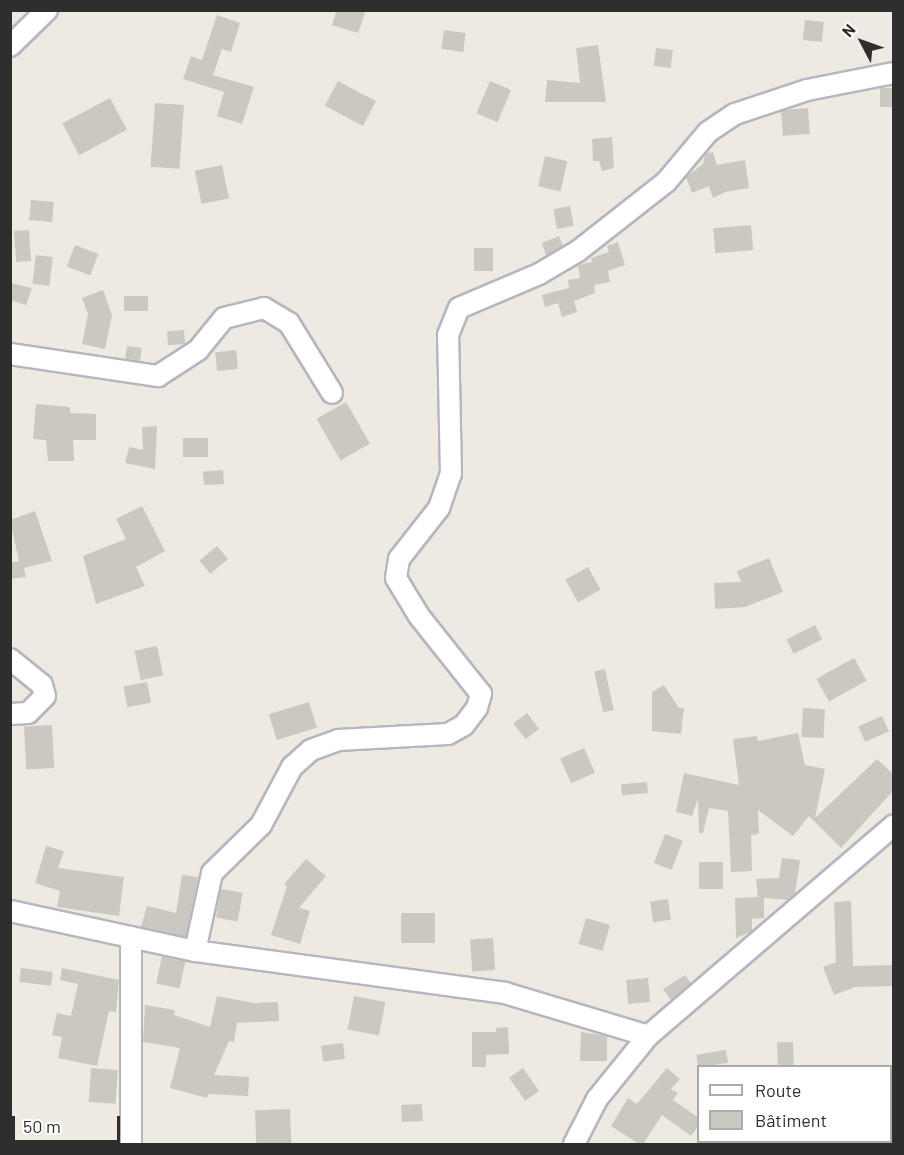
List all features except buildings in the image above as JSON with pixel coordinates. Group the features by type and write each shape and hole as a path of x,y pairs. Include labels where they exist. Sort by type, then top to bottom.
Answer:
{"street":[{"path":"10,46 47,10"},
{"path":"195,951 212,873 261,825 292,767 311,750 338,740 448,734 464,725 477,708 481,694 419,616 396,578 399,559 439,508 451,474 448,335 459,308 539,274 578,252 666,182 708,132 735,114 807,90 894,73"},
{"path":"10,354 158,376 198,350 224,318 264,308 289,322 332,393"},
{"path":"10,659 42,685 45,696 28,713 10,714"},
{"path":"574,1144 597,1099 648,1036 894,825"},
{"path":"10,911 195,951 505,993 648,1036"},
{"path":"131,937 131,1144"}]}
